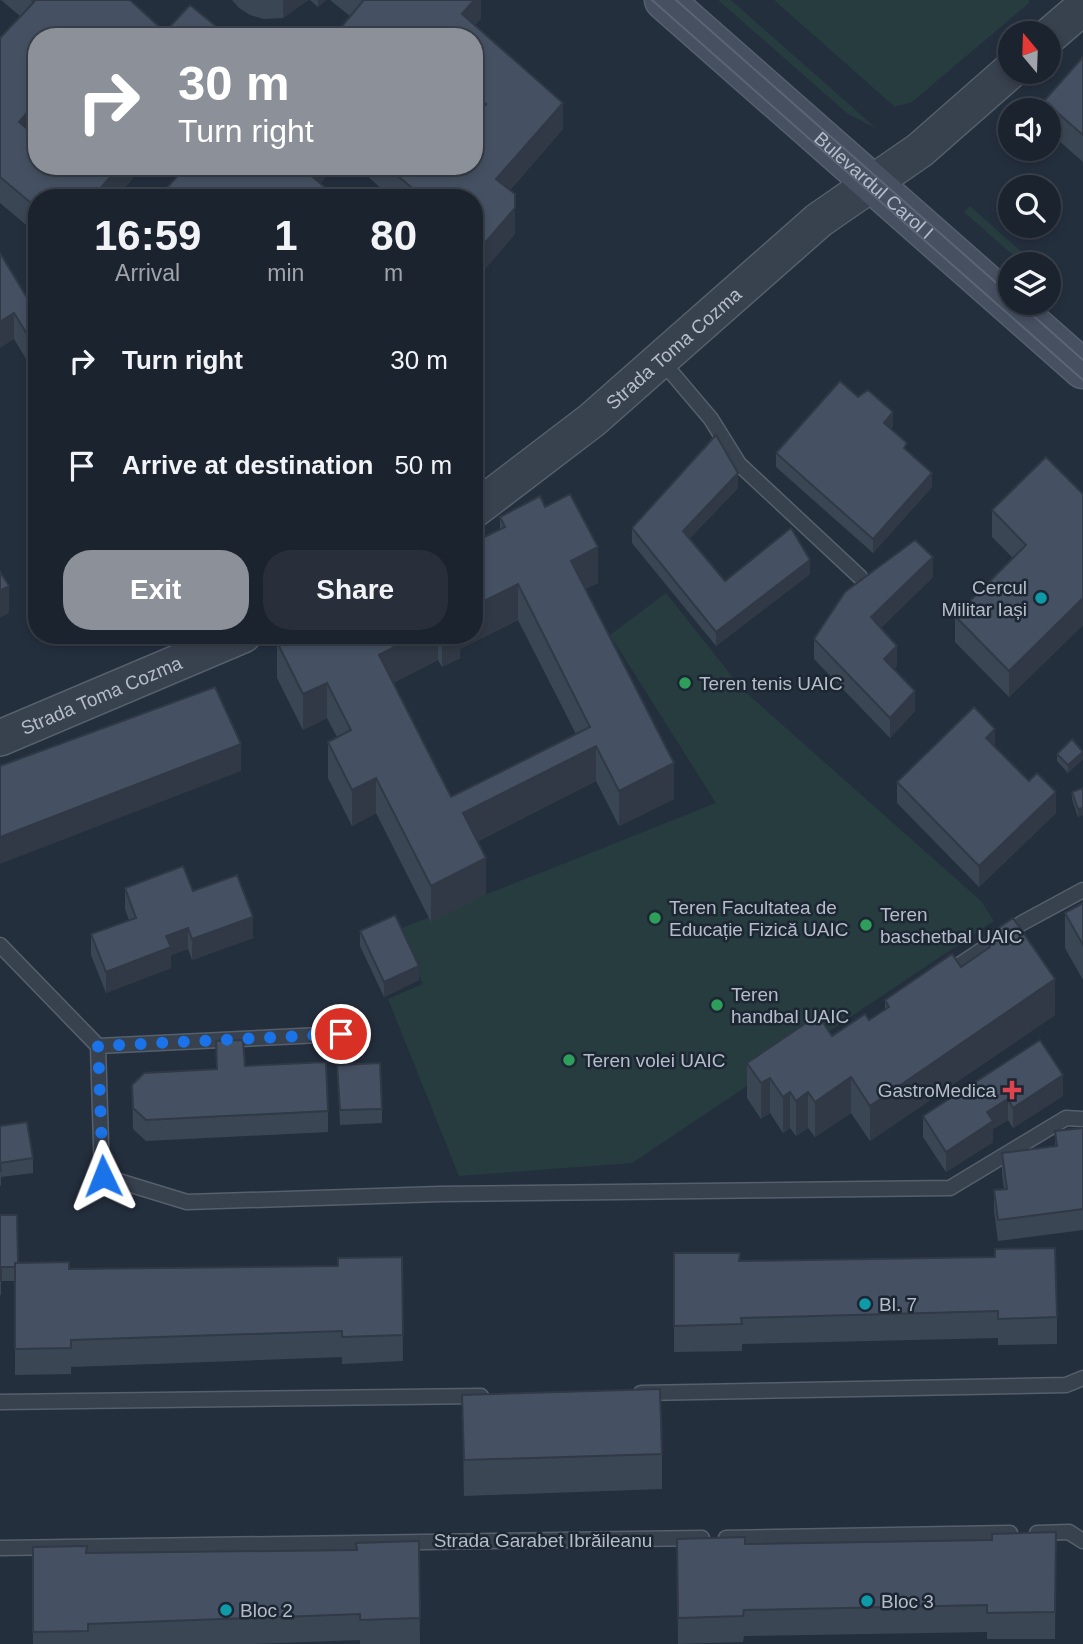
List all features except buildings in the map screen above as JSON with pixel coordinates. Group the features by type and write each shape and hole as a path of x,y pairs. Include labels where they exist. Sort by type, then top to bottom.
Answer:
{"main road":[{"name":"Bulevardul Carol I","path":"664,0 1083,369"}],"street":[{"path":"1061,26 1083,7"},
{"name":"Strada Toma Cozma","path":"483,503 592,420 819,220 920,150 998,82"},
{"name":"Strada Toma Cozma","path":"0,738 222,644"}],"lane":[{"path":"661,360 711,419 739,464 860,577"},
{"path":"932,984 1022,923 1083,890"},
{"path":"0,945 98,1046 103,1176 187,1202 440,1194 950,1188 1066,1118 1083,1119"},
{"path":"98,1046 341,1034"},
{"path":"624,1393 1066,1385 1083,1378"},
{"path":"0,1402 499,1396"},
{"name":"Strada Garabet Ibrăileanu","path":"0,1548 1069,1532 1083,1541"}],"green space":[{"path":"718,0 731,0 877,129 848,114"},
{"path":"774,0 1030,2 1008,21 998,21 998,29 912,102 895,107"},
{"path":"970,206 998,231 998,238 1006,238 1022,252 1009,252 964,212"},
{"path":"666,593 743,690 981,901 994,921 632,1163 459,1176 388,999 423,984 397,930 716,803 610,635"}],"tram line":[{"path":"652,0 1083,380"},
{"path":"676,0 998,284"},
{"path":"1032,315 1083,360"}],"place":[{"name":"Cercul Militar Iași","path":"1041,598"},
{"name":"Teren tenis UAIC","path":"685,683"},
{"name":"Teren Facultatea de Educație Fizică UAIC","path":"655,918"},
{"name":"Teren baschetbal UAIC","path":"866,925"},
{"name":"Teren handbal UAIC","path":"717,1005"},
{"name":"Teren volei UAIC","path":"569,1060"},
{"name":"GastroMedica","path":"1012,1090"},
{"name":"Bl. 7","path":"865,1304"},
{"name":"Bloc 3","path":"867,1601"},
{"name":"Bloc 2","path":"226,1610"}],"route":[{"path":"103,1176 98,1046 341,1034"}]}
